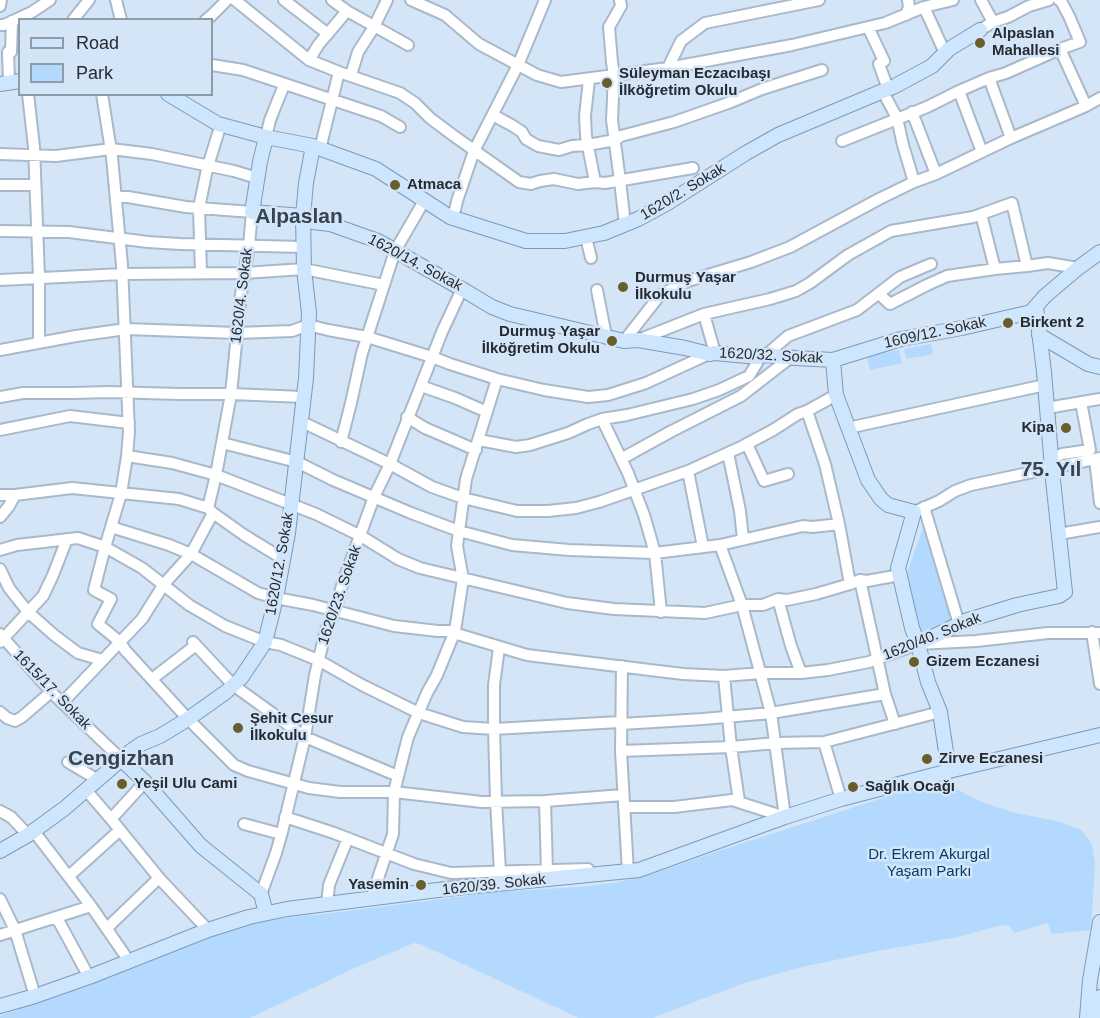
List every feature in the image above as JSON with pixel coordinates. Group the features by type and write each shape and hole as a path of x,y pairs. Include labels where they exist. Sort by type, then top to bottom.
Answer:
{"main road":[{"name":"1620/2. Sokak","path":"172,96 221,124 266,137 317,147 376,169 450,217 526,241 565,241 604,233 666,204 778,135 886,91 932,66 949,49 980,30"},
{"name":"1620/4. Sokak","path":"252,212 266,137"},
{"name":"1620/12. Sokak","path":"0,851 65,808 141,744 160,736 217,699 241,678 264,642 276,598 283,559 306,378 309,313 304,269 303,216 306,183 317,147"},
{"name":"1620/14. Sokak","path":"252,212 303,216 313,222 330,224 378,241 492,307 510,314 606,336 712,353"},
{"path":"1059,534 1036,306 1078,268 1100,252"},
{"name":"1609/12. Sokak","path":"833,360 901,339 1031,312 1036,306"},
{"path":"1039,335 1088,364 1100,367"},
{"name":"1620/32. Sokak","path":"712,353 833,360"},
{"path":"833,360 836,395 868,480 888,505 919,510 898,568 912,628 928,682 940,712 948,765 952,770"},
{"name":"1620/40. Sokak","path":"918,644 959,624 1017,605 1059,596 1065,592 1059,534"},
{"name":"1620/39. Sokak","path":"0,1006 89,977 208,930 249,917 474,886 627,869 639,870 784,817 841,799 1100,735"},
{"name":"1615/17. Sokak","path":"122,759 201,846 261,894"},
{"path":"261,894 266,913"},
{"path":"1087,1018 1090,980 1100,922"},
{"path":"1098,1018 1100,997"}],"street":[{"path":"0,6 1,0"},
{"path":"19,18 50,0"},
{"path":"75,18 89,0"},
{"path":"116,0 120,18"},
{"path":"208,18 227,0"},
{"path":"235,0 309,60 400,93 474,151 519,182 531,184 554,179 578,184 605,183 693,168"},
{"path":"284,0 328,34"},
{"path":"332,0 374,27 408,45"},
{"path":"351,75 358,52 387,0"},
{"path":"411,0 445,15 479,44 537,75 561,82 668,68 792,45 885,23 924,7 953,0"},
{"path":"450,217 455,210 474,151 518,65 545,0"},
{"path":"620,0 621,6 609,27 614,76 612,120 625,224"},
{"path":"668,68 681,41 705,23 819,0"},
{"path":"906,15 909,7 908,0"},
{"path":"981,0 993,22"},
{"name":"1620/2. Sokak","path":"980,30 1032,3 1049,0"},
{"path":"842,141 1080,42 1069,15 1059,0"},
{"path":"924,7 945,53"},
{"path":"309,60 347,11"},
{"path":"0,25 18,18"},
{"path":"10,82 9,52 12,21"},
{"path":"868,27 884,61 879,64 886,91 897,118 914,182"},
{"path":"1060,49 1086,106"},
{"path":"213,65 243,70 381,116 400,127"},
{"path":"493,115 522,132 526,139 538,146 559,150 615,140 621,136 709,111 762,89 822,70"},
{"path":"317,147 339,72"},
{"path":"989,78 1011,138"},
{"path":"589,80 585,116 595,182"},
{"name":"1620/4. Sokak","path":"266,137 284,85"},
{"path":"959,91 982,152"},
{"path":"28,96 38,232 39,342"},
{"path":"102,96 111,149 123,274 129,423 121,494 94,590 111,599 98,624 120,642 188,719 234,765 248,771 309,788 340,792 394,792 482,802 545,801 623,795"},
{"path":"631,340 660,296 688,281 752,262 790,247 914,182 1100,98"},
{"path":"912,112 936,174"},
{"path":"201,273 199,208 208,166 221,124"},
{"path":"0,154 56,156 111,149 152,154 257,178"},
{"path":"0,185 35,185"},
{"name":"1620/14. Sokak","path":"116,197 186,207 252,212"},
{"path":"341,442 362,353 395,251 424,201"},
{"path":"631,340 705,314 796,291 810,284 848,255 891,231 973,217 1012,203 1027,266"},
{"name":"1620/4. Sokak","path":"62,703 142,619 164,584 191,554 211,511 231,394 252,212"},
{"path":"981,214 995,269"},
{"path":"0,231 69,232 148,242 303,247"},
{"path":"586,237 591,258"},
{"path":"879,294 890,304 946,276 1047,263 1078,268"},
{"path":"407,417 425,428 477,445 516,447 568,433 602,419 693,399 749,376 762,356 788,336 857,309 900,277 931,264"},
{"path":"0,280 123,274 244,273 304,269 384,285"},
{"name":"1620/23. Sokak","path":"261,894 276,853 305,737 318,660 326,630 335,611 374,497 390,464 407,417 462,289"},
{"path":"597,290 606,336"},
{"path":"0,350 126,329 237,333 292,331 308,325 367,337 497,379 588,397 608,395 646,383 712,353 705,314"},
{"path":"621,459 741,396 790,358"},
{"path":"371,899 393,834 394,792 408,737 437,675 454,631 463,579 457,546 466,479 497,379"},
{"path":"848,428 1045,385"},
{"path":"421,386 487,412"},
{"path":"0,397 23,393 127,392 303,397"},
{"path":"300,421 432,486 463,498 517,511 548,511 576,508 599,502 688,471 747,444 836,395"},
{"path":"1047,408 1100,399"},
{"path":"1052,464 1062,454 1090,450 1081,402"},
{"path":"807,411 825,464 839,524 895,724"},
{"path":"0,430 70,416 129,423"},
{"path":"602,419 644,515 655,553 661,612"},
{"path":"222,443 297,462 411,513 459,531 512,545 569,550 655,553 720,545 803,526 839,524"},
{"path":"747,444 764,481 788,474"},
{"path":"728,453 740,511 743,539"},
{"path":"127,456 172,463 216,475 316,514 361,536 398,559 420,568 567,603 614,609 705,613 742,605 763,605 778,599 787,600 855,582 900,575"},
{"path":"959,624 919,510 971,485 1052,464 1097,458 1100,503"},
{"path":"688,471 703,548"},
{"path":"0,495 72,488 180,499 211,511 283,559"},
{"path":"0,517 15,495"},
{"name":"1620/40. Sokak","path":"111,527 170,545 191,554 258,593 394,626 454,631 457,634 526,655 683,674 724,676 761,673 801,674 877,659 918,644"},
{"path":"1059,534 1100,527"},
{"path":"0,550 17,544 78,538 105,547 142,568 189,605 225,626 318,660 362,686 419,713 463,727 494,729 728,717 771,713 885,694"},
{"path":"1,638 43,596 67,539"},
{"path":"624,807 674,807 732,800 784,817 771,713 742,605 720,545"},
{"path":"0,569 9,588 28,612 78,653 102,660"},
{"path":"778,599 801,674"},
{"path":"918,644 976,641 1048,633 1096,632 1100,684"},
{"name":"1615/17. Sokak","path":"1,638 51,692 122,759"},
{"path":"152,679 194,644 233,685 305,737 398,776"},
{"path":"499,648 494,685 494,729 500,872"},
{"path":"285,817 348,838 414,864 451,873 627,869 621,751 622,666"},
{"path":"724,676 738,801"},
{"path":"0,712 15,721 51,692"},
{"path":"621,751 824,742 940,712"},
{"path":"824,742 841,799"},
{"path":"68,762 98,780"},
{"path":"111,819 145,782"},
{"path":"86,790 159,878 208,930"},
{"path":"545,801 547,871"},
{"path":"0,810 30,832 69,876 129,961"},
{"path":"244,824 281,834"},
{"path":"69,876 120,830"},
{"path":"327,905 330,885 348,838"},
{"path":"107,928 159,878"},
{"path":"0,899 15,930 35,996"},
{"path":"0,935 91,906"},
{"path":"57,918 89,977"}],"green space":[{"path":"931,344 933,354 906,359 904,349"},
{"path":"899,350 902,363 870,370 867,356"},
{"path":"924,525 952,619 920,633 906,576"},
{"name":"Dr. Ekrem Akurgal Yaşam Parkı","path":"948,782 961,792 984,803 1016,813 1056,821 1081,830 1092,844 1095,863 1091,930 1051,934 1048,923 1014,933 1009,925 998,926 958,937 802,967 744,983 652,1018 579,1018 414,943 359,966 250,1018 0,1018 0,1016 242,926 271,919 497,892 615,883 655,873 926,784"}],"place":[{"name":"Alpaslan Mahallesi","path":"980,43"},
{"name":"Süleyman Eczacıbaşı İlköğretim Okulu","path":"607,83"},
{"name":"Atmaca","path":"395,185"},
{"name":"Durmuş Yaşar İlkokulu","path":"623,287"},
{"name":"Birkent 2","path":"1008,323"},
{"name":"Durmuş Yaşar İlköğretim Okulu","path":"612,341"},
{"name":"Kipa","path":"1066,428"},
{"name":"Gizem Eczanesi","path":"914,662"},
{"name":"Şehit Cesur İlkokulu","path":"238,728"},
{"name":"Zirve Eczanesi","path":"927,759"},
{"name":"Yeşil Ulu Cami","path":"122,784"},
{"name":"Sağlık Ocağı","path":"853,787"},
{"name":"Yasemin","path":"421,885"}],"district":[{"name":"Alpaslan","path":"299,217"},
{"name":"75. Yıl","path":"1051,470"},
{"name":"Cengizhan","path":"121,759"}]}
